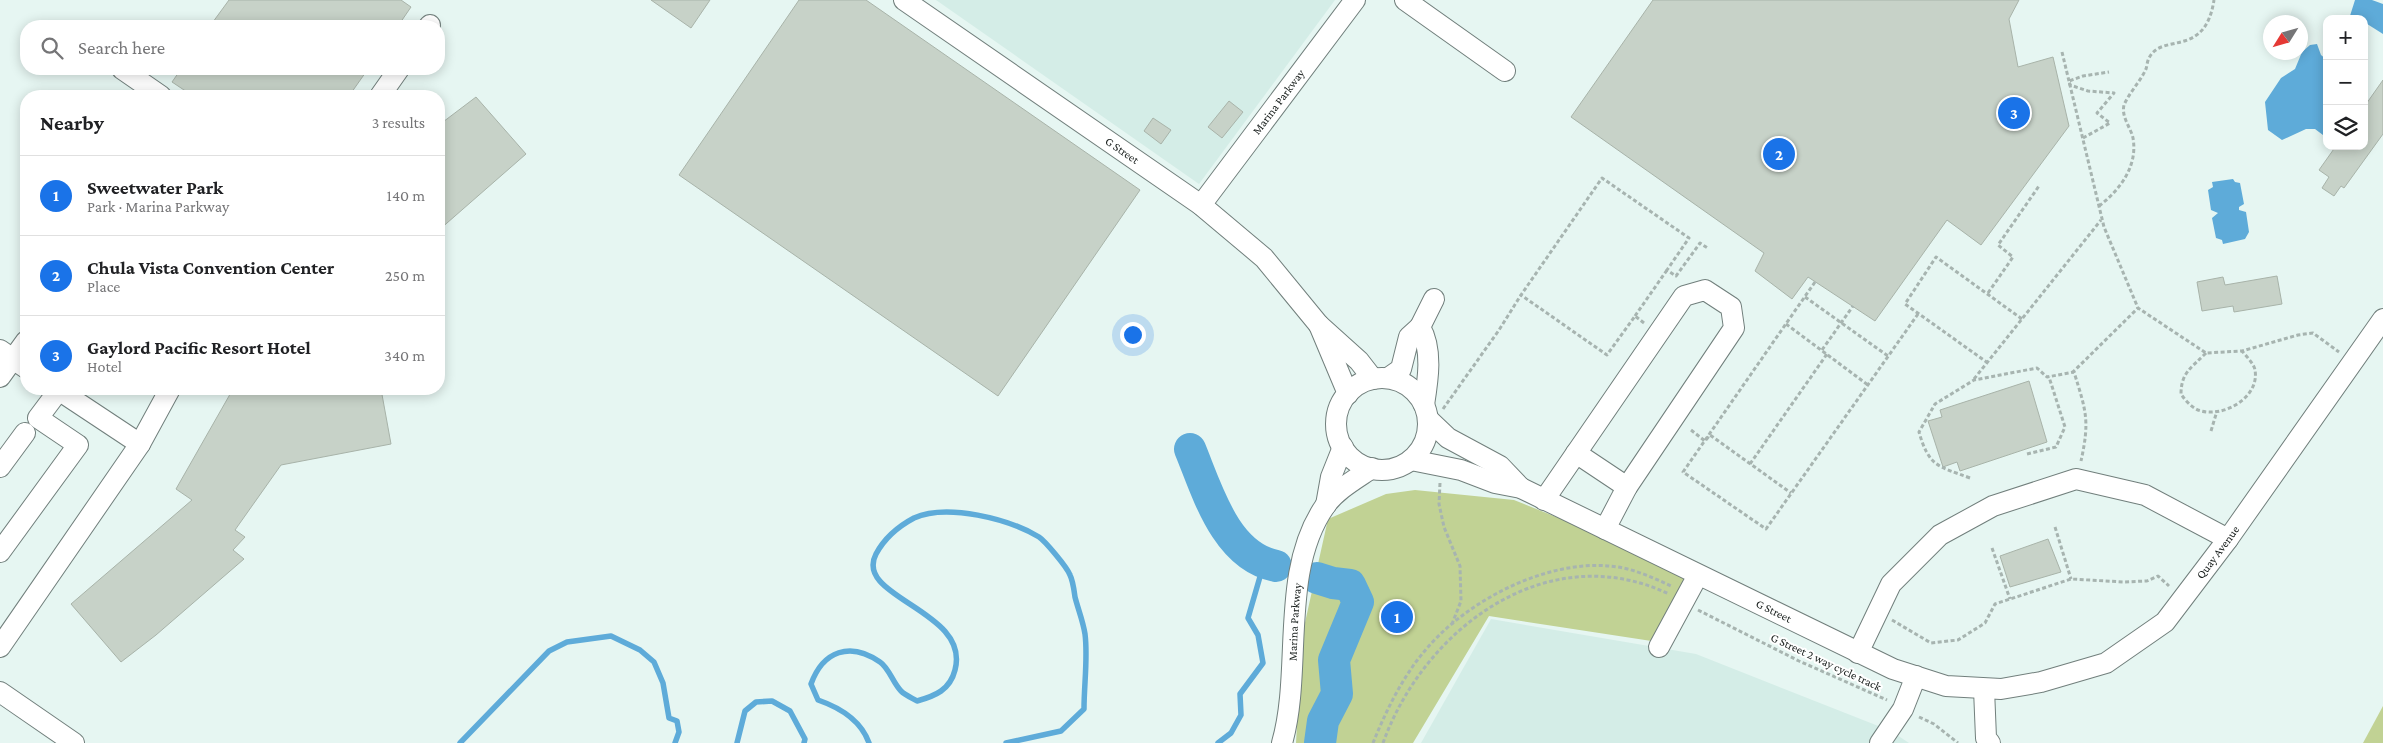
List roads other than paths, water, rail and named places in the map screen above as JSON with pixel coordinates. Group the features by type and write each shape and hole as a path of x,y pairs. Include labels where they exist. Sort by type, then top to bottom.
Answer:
{"street":[{"name":"G Street","path":"904,0 1201,205 1264,258 1319,325 1381,378"},
{"name":"Marina Parkway","path":"1201,205 1355,0"},
{"path":"1405,0 1505,71"},
{"path":"131,75 152,90"},
{"path":"384,90 395,75"},
{"path":"1544,500 1684,296 1705,290 1731,307 1734,328 1627,487 1605,529"},
{"path":"1420,327 1427,339 1427,387 1431,411 1427,434 1421,448 1411,460 1397,467 1383,470 1372,468 1355,460 1343,448 1338,436 1336,421 1340,406 1348,394 1359,384 1381,378 1400,369 1409,337 1420,327 1434,299"},
{"name":"Quay Avenue","path":"1984,689 2001,689 2041,682 2106,663 2165,622 2228,539 2383,319"},
{"name":"G Street","path":"1319,325 1348,394"},
{"path":"0,377 13,359"},
{"path":"1381,378 1409,387 1431,411"},
{"path":"0,552 78,445 38,418 54,395"},
{"path":"67,395 140,444"},
{"path":"0,647 140,444 167,395"},
{"name":"G Street","path":"1431,411 1448,438 1500,466 1522,488 1544,500 1893,669 1946,686 1984,689"},
{"path":"0,467 25,433"},
{"name":"Marina Parkway","path":"1326,504 1330,477 1343,448"},
{"path":"1576,454 1627,487"},
{"name":"G Street","path":"1411,460 1460,470 1495,483 1522,488"},
{"name":"Marina Parkway","path":"1282,743 1289,718 1294,627 1303,558 1316,522 1326,504 1372,468"},
{"path":"1858,653 1891,584 1940,535 1993,506 2076,479 2145,495 2228,539"},
{"path":"1659,647 1698,575"},
{"path":"1880,743 1903,709 1916,676"},
{"path":"1984,689 1986,738 1990,743"},
{"path":"0,692 74,743"}],"water":[{"path":"2355,0 2372,0 2383,4 2383,34 2368,25 2368,15 2350,15"},
{"path":"2317,44 2323,57 2323,135 2315,129 2306,129 2282,140 2268,130 2265,102 2281,78 2295,69 2299,60 2308,60 2308,47"},
{"path":"2233,179 2235,182 2240,183 2244,204 2239,207 2239,210 2246,212 2249,232 2245,239 2223,244 2222,240 2216,238 2212,218 2218,213 2211,210 2208,190 2213,187 2212,182"}],"waterway":[{"path":"1190,449 1211,501 1231,535 1243,549 1258,560 1276,566"},
{"path":"869,743 855,721 835,707 818,700 811,684 816,673 830,657 848,651 858,652 880,662 901,691 917,701 930,697 946,687 953,677 955,670 955,650 946,633 931,619 881,582 873,569 876,554 883,543 897,529 914,518 943,512 978,515 1026,530 1039,537 1046,544 1068,571 1072,580 1086,643 1084,709 1061,731 1006,743"},
{"path":"1218,743 1231,733 1241,715 1240,694 1263,663 1258,635 1248,618 1264,563"},
{"path":"1317,578 1333,583 1350,585 1358,602 1334,660 1337,694 1323,721 1320,743"},
{"path":"460,743 549,651 567,642 611,636 640,650 654,662 663,683 669,718 677,721 679,732 675,743"},
{"path":"737,743 745,711 756,702 772,701 790,711 805,739 804,743"}],"place":[{"name":"Gaylord Pacific Resort Hotel","path":"2014,113"},
{"name":"Chula Vista Convention Center","path":"1779,154"},
{"name":"Sweetwater Park","path":"1397,617"}]}
